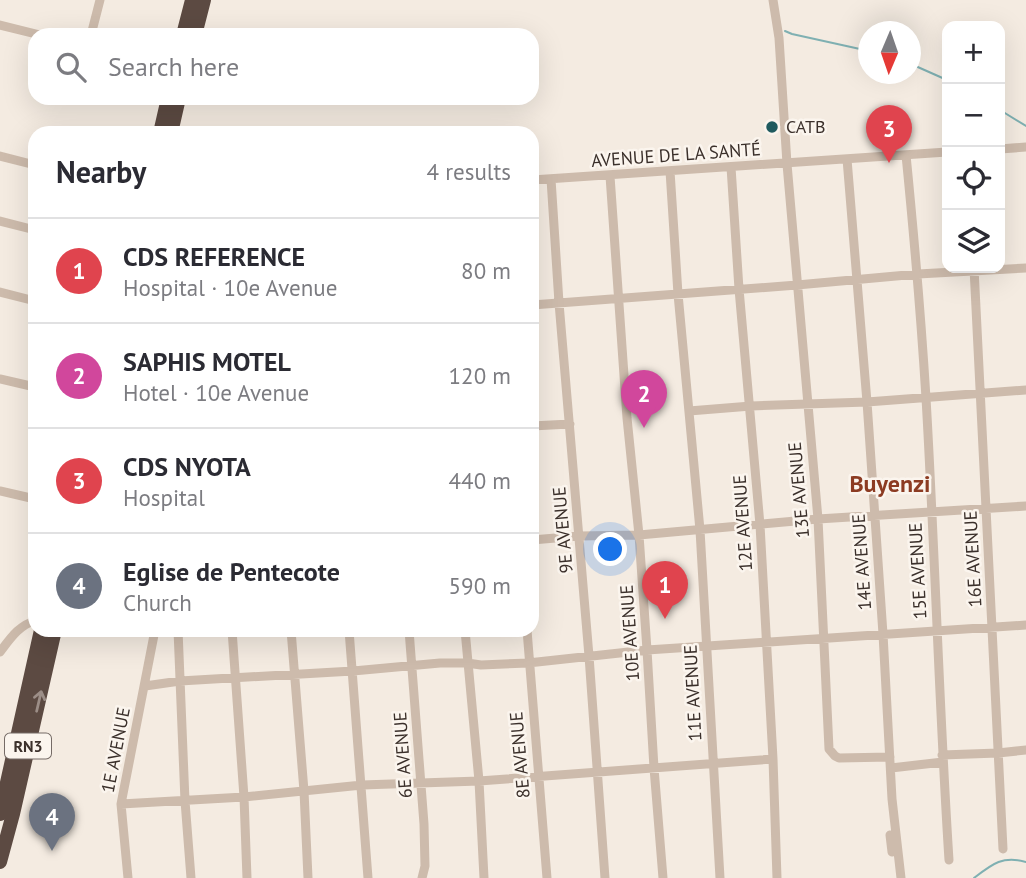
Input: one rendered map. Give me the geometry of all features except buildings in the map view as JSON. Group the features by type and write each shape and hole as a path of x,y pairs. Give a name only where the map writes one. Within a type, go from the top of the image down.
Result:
{"highway":[{"path":"185,28 192,0"},
{"path":"197,28 204,0"},
{"path":"161,126 166,105"},
{"path":"173,126 177,105"},
{"name":"RN3","path":"0,862 6,814 40,637"},
{"name":"RN3","path":"6,814 53,637"}],"street":[{"path":"93,28 100,0"},
{"name":"13E AVENUE","path":"774,0 818,519 830,749 839,758 887,757"},
{"path":"0,25 28,32"},
{"path":"1005,149 1026,147"},
{"name":"AVENUE DE LA SANTÉ","path":"539,180 942,152"},
{"name":"15E AVENUE","path":"906,155 918,274 926,398 949,860"},
{"path":"0,156 28,162"},
{"name":"14E AVENUE","path":"847,159 883,634 887,757 891,768 901,878"},
{"name":"12E AVENUE","path":"731,167 760,525 777,878"},
{"name":"11E AVENUE","path":"670,171 678,294 700,530 720,878"},
{"name":"10E AVENUE","path":"610,176 663,878"},
{"name":"9E AVENUE","path":"551,179 605,878"},
{"path":"0,221 28,228"},
{"path":"1005,268 1026,268"},
{"path":"539,304 942,272"},
{"name":"16E AVENUE","path":"974,273 1003,849"},
{"path":"0,292 28,299"},
{"path":"0,379 28,385"},
{"path":"689,411 980,395 1026,390"},
{"path":"539,426 570,424"},
{"path":"0,491 28,497"},
{"path":"539,539 639,535 818,519 1026,506"},
{"path":"0,652 19,629 28,623"},
{"path":"145,685 412,665 528,663 647,650 1026,625"},
{"name":"1E AVENUE","path":"128,878 121,804 154,637"},
{"path":"178,637 191,878"},
{"path":"232,637 247,878"},
{"path":"291,637 308,878"},
{"path":"350,637 368,878"},
{"name":"6E AVENUE","path":"410,637 421,783 425,866 422,878"},
{"path":"465,637 479,780 484,878"},
{"name":"8E AVENUE","path":"527,637 547,878"},
{"path":"891,768 943,758 1026,750"},
{"path":"887,757 892,852"},
{"path":"121,804 773,759"},
{"path":"0,824 6,814"}],"waterway":[{"path":"785,31 858,49"},
{"path":"921,68 942,78"},
{"path":"1005,113 1026,126"},
{"path":"974,878 1004,860 1026,862"}],"place":[{"name":"CATB","path":"772,127"},
{"name":"CDS NYOTA","path":"889,163"},
{"name":"SAPHIS MOTEL","path":"644,428"},
{"name":"CDS REFERENCE","path":"665,619"},
{"name":"Eglise de Pentecote","path":"52,851"}],"district":[{"name":"Buyenzi","path":"890,484"}]}
